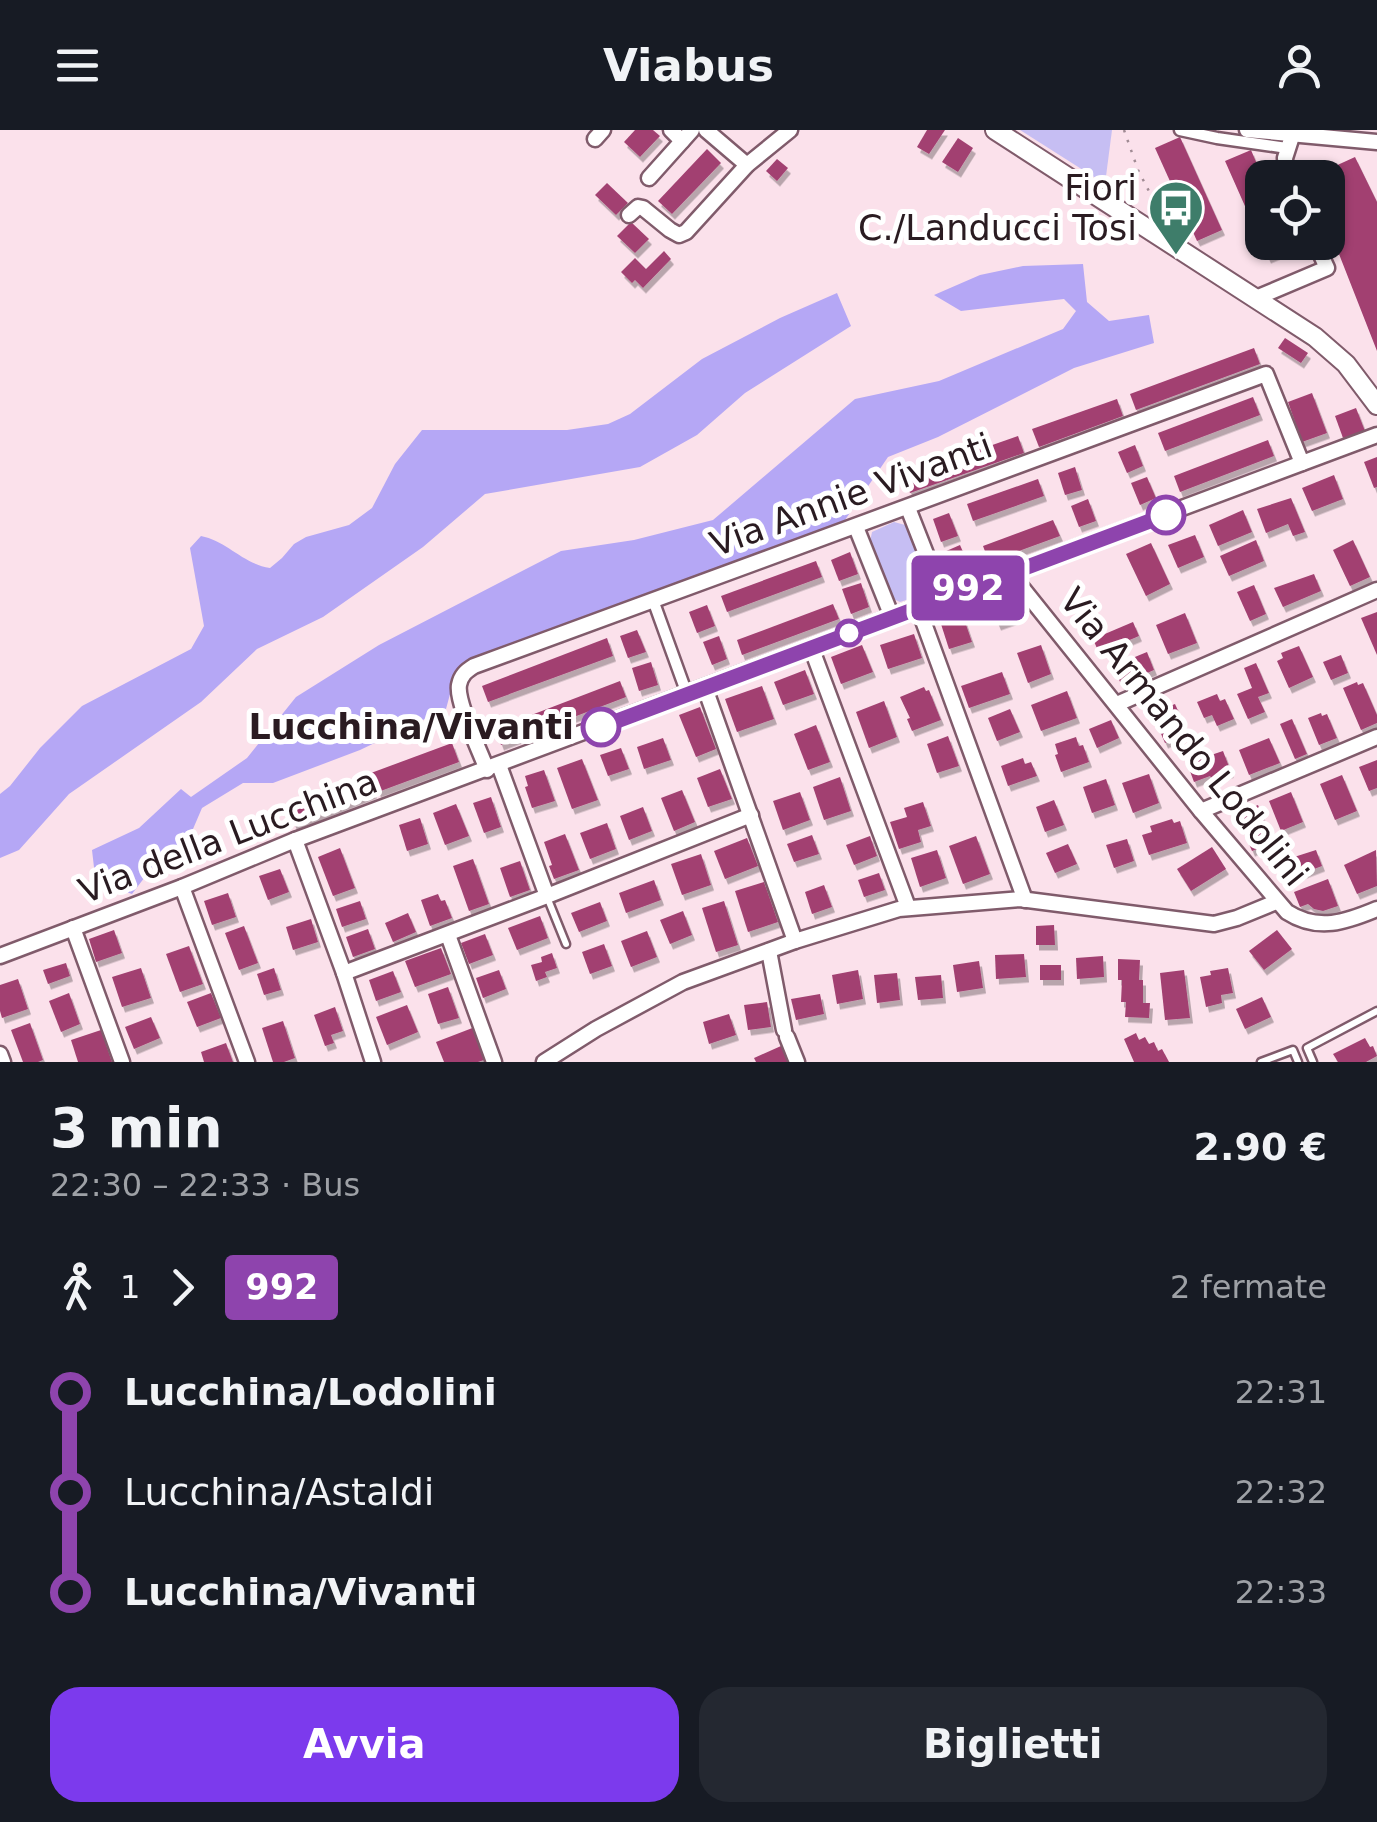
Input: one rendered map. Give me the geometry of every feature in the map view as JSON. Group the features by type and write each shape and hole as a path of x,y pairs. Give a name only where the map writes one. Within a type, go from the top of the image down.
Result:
{"street":[{"path":"706,130 747,165"},
{"path":"629,215 643,208 670,230 686,232 747,165 790,130"},
{"path":"995,130 1315,337 1361,381 1377,405"},
{"path":"1180,130 1377,142"},
{"path":"1247,130 1291,138"},
{"path":"649,178 682,134"},
{"path":"1256,298 1326,268 1323,260"},
{"name":"Via Annie Vivanti","path":"493,768 459,698 459,683 466,671 653,600 1266,374 1302,463"},
{"name":"Via della Lucchina","path":"0,956 295,840 1377,436"},
{"path":"908,508 943,597"},
{"path":"856,528 892,617"},
{"name":"Via Armando Lodolini","path":"1011,574 1276,902 1294,917 1324,925 1339,924 1377,909"},
{"path":"1118,704 1377,590"},
{"path":"653,600 687,694"},
{"path":"918,606 1025,900"},
{"path":"812,647 908,908"},
{"path":"705,688 795,942"},
{"path":"1202,810 1377,737"},
{"path":"493,768 547,896"},
{"path":"344,973 751,814"},
{"path":"295,840 373,1062"},
{"path":"182,887 247,1062"},
{"path":"544,1062 683,982 795,942 908,908 1025,900 1214,924 1276,902"},
{"path":"74,928 122,1062"},
{"path":"448,934 494,1062"},
{"path":"769,951 785,1034 797,1062"},
{"path":"0,1054 3,1062"}],"lane":[{"path":"547,896 566,944"},
{"path":"1313,1062 1307,1048 1377,1011"},
{"path":"1261,1062 1293,1050 1298,1062"}],"path":[{"path":"1124,130 1138,170 1170,230"}],"shaded area":[{"path":"1020,130 1112,130 1105,184"},
{"path":"1083,264 1087,302 1109,321 1149,315 1154,343 1074,368 938,437 888,457 845,520 469,663 456,672 446,709 360,750 273,783 243,783 202,808 184,850 160,857 132,894 95,876 92,850 139,828 181,789 191,797 247,758 296,697 379,645 561,551 634,540 713,520 855,399 939,381 1063,329 1076,311 1064,299 961,311 934,295 980,275 1023,266"},
{"path":"837,293 851,326 745,393 697,435 640,467 485,494 423,547 323,617 257,649 201,702 69,794 19,850 0,858 0,794 40,748 82,706 191,649 204,626 190,548 201,536 270,568 294,544 349,525 372,508 395,464 422,430 567,430 608,424 630,414 702,359"},
{"path":"894,522 909,526 931,583 925,594 900,602 889,597 869,547 872,532"}],"building":[{"path":"635,130 653,130 660,136 640,157 624,142"},
{"path":"927,130 945,130 929,154 917,147"},
{"path":"1180,137 1222,230 1197,241 1155,148"},
{"path":"958,138 973,148 958,172 942,162"},
{"path":"707,149 721,163 672,214 658,201"},
{"path":"1251,150 1255,160 1245,160 1245,206 1225,161"},
{"path":"1355,157 1377,202 1377,351 1341,260 1345,260 1345,162"},
{"path":"777,159 788,168 777,181 766,171"},
{"path":"607,183 628,203 616,215 595,195"},
{"path":"631,222 649,239 635,253 617,236"},
{"path":"664,251 671,259 643,288 621,272 635,258 646,269"},
{"path":"1285,338 1308,353 1301,363 1278,348"},
{"path":"1254,348 1260,364 1136,410 1130,394"},
{"path":"1312,393 1327,433 1302,442 1288,402"},
{"path":"1253,397 1260,415 1165,451 1158,433"},
{"path":"1117,399 1123,416 1039,447 1032,429"},
{"path":"1356,408 1365,431 1343,438 1335,416"},
{"path":"1018,436 1024,453 910,493 904,476"},
{"path":"1268,440 1274,456 1180,492 1174,476"},
{"path":"1135,445 1143,466 1127,473 1118,452"},
{"path":"1377,457 1377,487 1374,488 1364,462"},
{"path":"1075,467 1082,490 1065,495 1058,473"},
{"path":"1334,475 1343,499 1312,511 1302,488"},
{"path":"1147,477 1156,498 1140,505 1131,483"},
{"path":"1038,479 1044,496 973,521 967,504"},
{"path":"1291,498 1305,532 1293,536 1288,524 1266,533 1257,509"},
{"path":"1088,499 1096,521 1079,527 1071,506"},
{"path":"1243,510 1252,532 1218,546 1209,525"},
{"path":"949,513 958,536 941,542 933,519"},
{"path":"1053,520 1060,536 989,562 983,546"},
{"path":"1195,535 1204,557 1178,568 1168,545"},
{"path":"1256,540 1264,561 1229,576 1220,556"},
{"path":"1353,540 1370,577 1350,586 1333,550"},
{"path":"1151,543 1170,584 1146,596 1126,554"},
{"path":"960,545 970,568 954,575 944,552"},
{"path":"850,552 858,574 839,581 831,560"},
{"path":"816,561 822,577 727,612 721,596"},
{"path":"1314,574 1321,591 1283,607 1274,588"},
{"path":"861,583 869,607 851,614 842,589"},
{"path":"1254,585 1266,614 1250,621 1237,592"},
{"path":"1012,596 1020,617 998,625 990,605"},
{"path":"833,604 839,619 742,655 737,640"},
{"path":"707,605 715,626 697,633 689,612"},
{"path":"1377,612 1377,655 1361,618"},
{"path":"962,613 972,642 949,649 940,621"},
{"path":"1185,613 1197,643 1168,654 1156,625"},
{"path":"1133,622 1139,636 1099,653 1093,639"},
{"path":"637,630 646,652 628,658 620,636"},
{"path":"914,634 922,658 888,669 880,645"},
{"path":"719,636 727,659 712,665 703,642"},
{"path":"607,638 613,656 488,702 482,686"},
{"path":"862,645 873,672 841,684 831,657"},
{"path":"1041,645 1051,674 1028,683 1017,653"},
{"path":"1299,646 1313,677 1289,688 1277,661 1283,658 1281,653"},
{"path":"1147,652 1154,670 1121,684 1113,666"},
{"path":"1341,655 1348,673 1331,680 1323,662"},
{"path":"651,662 658,685 639,691 632,668"},
{"path":"1256,663 1269,693 1258,697 1265,712 1248,719 1237,694 1252,688 1244,668"},
{"path":"805,670 814,694 783,705 774,682"},
{"path":"1002,672 1010,694 969,708 961,686"},
{"path":"620,681 626,697 501,745 495,729"},
{"path":"1363,683 1377,715 1377,723 1361,730 1343,688"},
{"path":"762,686 774,719 737,732 725,699"},
{"path":"924,687 929,690 941,720 912,731 900,697"},
{"path":"1067,691 1077,718 1041,731 1031,705"},
{"path":"1217,694 1220,701 1225,699 1234,719 1217,726 1212,715 1204,718 1197,702"},
{"path":"884,701 897,737 869,748 856,712"},
{"path":"1175,704 1188,733 1165,743 1152,713"},
{"path":"700,707 716,749 696,757 679,715"},
{"path":"1010,709 1020,732 997,741 988,718"},
{"path":"1327,714 1337,738 1319,745 1308,718"},
{"path":"1292,719 1307,754 1295,759 1280,724"},
{"path":"1111,720 1119,738 1097,748 1089,729"},
{"path":"816,725 830,762 808,770 794,734"},
{"path":"948,736 959,766 937,773 927,744"},
{"path":"1076,737 1089,762 1061,772 1055,744"},
{"path":"663,738 671,760 644,769 637,747"},
{"path":"1269,738 1280,763 1249,775 1239,750"},
{"path":"452,743 459,762 378,792 371,773"},
{"path":"621,748 629,769 608,776 600,755"},
{"path":"1223,751 1231,772 1194,782 1187,763"},
{"path":"1023,758 1025,764 1031,762 1037,776 1008,786 1001,766"},
{"path":"582,759 598,800 572,809 557,768"},
{"path":"1377,760 1377,788 1369,791 1359,767"},
{"path":"720,769 732,799 708,807 697,778"},
{"path":"544,770 555,801 532,808 525,776"},
{"path":"367,774 374,793 294,825 287,806"},
{"path":"1149,774 1159,803 1133,813 1122,783"},
{"path":"1342,775 1357,811 1335,820 1320,784"},
{"path":"840,777 851,811 824,820 813,787"},
{"path":"1106,779 1115,805 1092,813 1083,787"},
{"path":"682,790 695,822 674,831 661,798"},
{"path":"800,792 810,820 783,830 773,801"},
{"path":"1291,792 1303,822 1281,831 1269,801"},
{"path":"491,797 501,827 484,833 473,803"},
{"path":"1054,800 1064,825 1045,832 1036,807"},
{"path":"923,802 931,826 918,830 921,842 899,849 890,822 907,817 904,808"},
{"path":"456,804 469,836 445,845 433,813"},
{"path":"1258,805 1273,842 1252,851 1236,814"},
{"path":"643,807 652,831 629,840 620,816"},
{"path":"420,818 428,844 407,851 399,825"},
{"path":"1172,819 1174,823 1180,821 1187,843 1149,855 1142,835 1152,832 1150,826"},
{"path":"607,823 616,849 590,859 580,833"},
{"path":"565,834 579,870 554,879 544,842"},
{"path":"812,835 819,854 794,862 787,844"},
{"path":"870,836 877,856 854,865 846,845"},
{"path":"976,836 990,874 963,884 949,846"},
{"path":"747,838 758,866 725,879 714,851"},
{"path":"1127,839 1134,861 1114,868 1106,845"},
{"path":"1068,844 1077,864 1055,873 1046,853"},
{"path":"1212,847 1226,869 1191,891 1177,869"},
{"path":"340,848 355,888 333,896 318,857"},
{"path":"937,850 946,878 920,887 911,858"},
{"path":"1316,850 1322,866 1301,874 1291,858"},
{"path":"1376,850 1377,886 1357,894 1344,865"},
{"path":"701,854 711,885 682,895 671,864"},
{"path":"473,859 489,904 469,911 453,866"},
{"path":"520,861 530,890 510,897 500,868"},
{"path":"280,869 289,892 268,900 259,876"},
{"path":"879,873 885,890 864,897 858,880"},
{"path":"1328,879 1338,906 1323,911 1308,904 1300,907 1294,892"},
{"path":"654,880 661,900 626,913 619,893"},
{"path":"764,882 778,922 748,932 735,891"},
{"path":"824,885 832,907 812,914 805,892"},
{"path":"228,893 236,917 212,925 204,901"},
{"path":"438,894 441,901 445,900 452,918 430,926 421,900"},
{"path":"360,901 366,919 342,927 336,909"},
{"path":"724,901 738,945 716,952 702,908"},
{"path":"600,902 607,921 579,932 571,913"},
{"path":"683,911 692,935 670,944 660,920"},
{"path":"408,913 416,932 393,942 385,923"},
{"path":"540,916 548,938 517,950 508,928"},
{"path":"311,919 318,942 293,950 286,927"},
{"path":"1054,925 1055,945 1036,945 1036,926"},
{"path":"244,926 258,963 239,970 225,933"},
{"path":"368,929 375,949 353,957 346,937"},
{"path":"114,930 122,953 96,962 89,939"},
{"path":"1277,930 1292,949 1264,970 1249,951"},
{"path":"647,931 657,957 631,967 621,941"},
{"path":"485,934 493,955 469,964 461,943"},
{"path":"604,944 612,966 590,974 582,952"},
{"path":"189,946 203,984 180,992 166,954"},
{"path":"441,948 451,974 415,987 405,961"},
{"path":"552,953 557,968 536,981 531,965"},
{"path":"1024,954 1026,977 996,979 995,955"},
{"path":"1103,956 1104,977 1077,979 1076,958"},
{"path":"1118,959 1140,960 1139,980 1143,980 1143,1003 1150,1003 1149,1018 1125,1017"},
{"path":"979,961 983,988 957,992 953,965"},
{"path":"66,963 70,976 48,984 43,970"},
{"path":"1040,965 1061,965 1061,980 1040,980"},
{"path":"141,968 151,998 122,1007 112,977"},
{"path":"274,968 281,990 264,995 257,974"},
{"path":"1228,968 1233,993 1221,995 1222,1003 1206,1007 1200,977"},
{"path":"499,970 506,989 483,998 476,978"},
{"path":"858,970 863,999 837,1004 832,975"},
{"path":"1184,970 1190,1018 1165,1020 1160,973"},
{"path":"393,971 401,992 376,1001 369,980"},
{"path":"897,973 900,1000 877,1003 874,975"},
{"path":"941,975 943,998 918,1000 915,977"},
{"path":"18,979 28,1009 2,1018 0,985"},
{"path":"448,987 459,1018 438,1024 428,994"},
{"path":"69,993 80,1024 61,1032 49,1001"},
{"path":"211,993 221,1018 197,1027 187,1002"},
{"path":"820,994 824,1014 796,1020 791,999"},
{"path":"1262,997 1271,1017 1245,1029 1236,1009"},
{"path":"767,1002 771,1027 748,1030 744,1005"},
{"path":"407,1005 418,1032 387,1045 376,1017"},
{"path":"335,1007 343,1031 331,1035 334,1043 325,1046 314,1015"},
{"path":"729,1014 736,1035 709,1044 703,1022"},
{"path":"151,1017 160,1038 134,1049 125,1027"},
{"path":"283,1021 295,1058 273,1062 262,1028"},
{"path":"30,1023 43,1060 38,1062 23,1062 11,1030"},
{"path":"475,1027 487,1059 444,1062 436,1042"},
{"path":"101,1030 112,1062 78,1062 71,1040"},
{"path":"1136,1033 1139,1040 1145,1037 1149,1044 1154,1042 1158,1051 1162,1049 1169,1062 1134,1062 1124,1039"},
{"path":"1365,1038 1377,1056 1366,1062 1338,1062 1333,1054"},
{"path":"226,1043 233,1062 204,1062 201,1052"},
{"path":"781,1046 788,1062 756,1062 754,1058"}],"bus line":[{"name":"992","path":"601,727 1166,515"}],"place":[{"name":"Fiori C./Landucci Tosi","path":"1176,257"},
{"name":"Lucchina/Vivanti","path":"601,727"}]}
